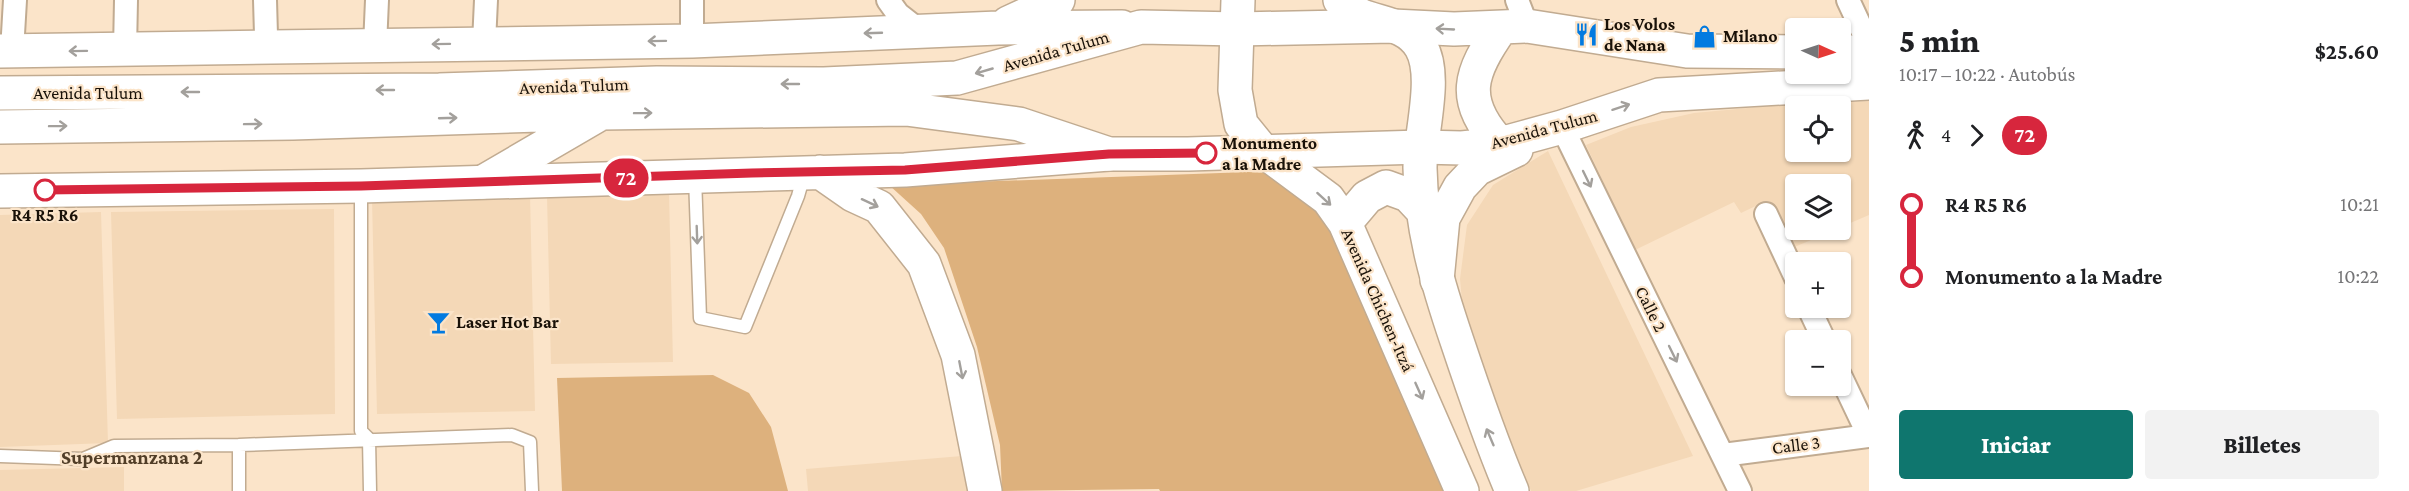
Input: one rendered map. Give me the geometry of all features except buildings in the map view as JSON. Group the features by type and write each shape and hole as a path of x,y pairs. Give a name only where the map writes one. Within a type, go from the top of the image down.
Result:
{"main road":[{"path":"998,28 1058,0"},
{"path":"1340,0 1359,15 1409,32 1421,47 1426,60 1426,105 1421,147 1423,211 1437,280 1485,427 1512,491"},
{"name":"Avenida Tulum","path":"6,51 692,40 998,28 1142,27 1238,15 1454,29 1515,18 1687,51 1785,52"},
{"name":"Avenida Chichen-Itzá","path":"1238,15 1235,90 1241,124 1262,150 1328,199 1345,223 1462,491"},
{"path":"1500,144 1488,131 1479,114 1474,99 1473,84 1484,53 1515,18"},
{"name":"Avenida Tulum","path":"0,93 439,90 657,83 824,84 957,78 1142,27"},
{"path":"1851,52 1869,52"},
{"name":"Avenida Tulum","path":"0,191 361,186 905,170 1109,154 1462,148 1500,144 1562,127 1659,95 1869,83"},
{"name":"Avenida Tulum","path":"0,127 293,123 601,113 906,109 1018,124 1109,154"},
{"path":"483,182 601,113"},
{"path":"1437,280 1443,218 1460,188 1477,169 1562,127"},
{"path":"812,172 879,207 924,264 958,356 985,491"},
{"path":"1345,223 1367,197 1386,188 1407,195 1423,211"}],"street":[{"path":"6,51 15,0"},
{"path":"124,50 126,0"},
{"path":"265,0 266,35"},
{"path":"375,45 377,0"},
{"path":"484,43 486,0"},
{"path":"692,0 692,40"},
{"path":"888,0 898,14 921,32"},
{"path":"1848,0 1869,45"},
{"name":"Calle 2","path":"1562,127 1740,491"},
{"path":"1766,214 1785,255"},
{"path":"1850,396 1869,436"},
{"name":"Calle 3","path":"1722,455 1869,436"}],"lane":[{"path":"695,176 700,318 745,327 798,196 812,172"},
{"path":"361,186 361,431 369,439 370,491"},
{"path":"0,456 83,459 114,446 239,445 512,435 530,442 532,491"},
{"path":"239,445 239,491"}],"shaded area":[{"path":"1869,101 1869,215 1851,223 1851,174 1785,174 1785,239 1771,221 1764,202 1741,213 1734,202 1635,250 1586,145 1631,127 1694,113 1785,105 1785,162 1851,162 1851,102"},
{"path":"1548,151 1693,456 1576,491 1531,491 1465,334 1460,279 1467,225 1493,185"},
{"path":"1266,173 1319,212 1338,239 1447,491 1160,491 1159,489 1002,491 1000,445 977,347 944,248 921,214 889,185"},
{"path":"669,193 673,362 551,364 547,196"},
{"path":"530,195 535,411 377,414 372,199"},
{"path":"334,209 335,414 117,419 111,212"},
{"path":"101,212 108,443 0,447 0,215"},
{"path":"1786,240 1811,240 1792,248"},
{"path":"713,375 749,393 771,427 788,491 562,491 557,378"},
{"path":"962,456 967,491 808,491 806,469"},
{"path":"124,467 124,491 0,491 0,470"}],"bus line":[{"name":"72","path":"45,190 361,186 905,170 1109,154 1206,153"}],"place":[{"name":"Los Volos de Nana","path":"1586,34"},
{"name":"Milano","path":"1705,36"},
{"name":"Monumento a la Madre","path":"1206,153"},
{"name":"R4 R5 R6","path":"45,190"},
{"name":"Laser Hot Bar","path":"438,322"}],"district":[{"name":"Supermanzana 2","path":"132,457"}]}
